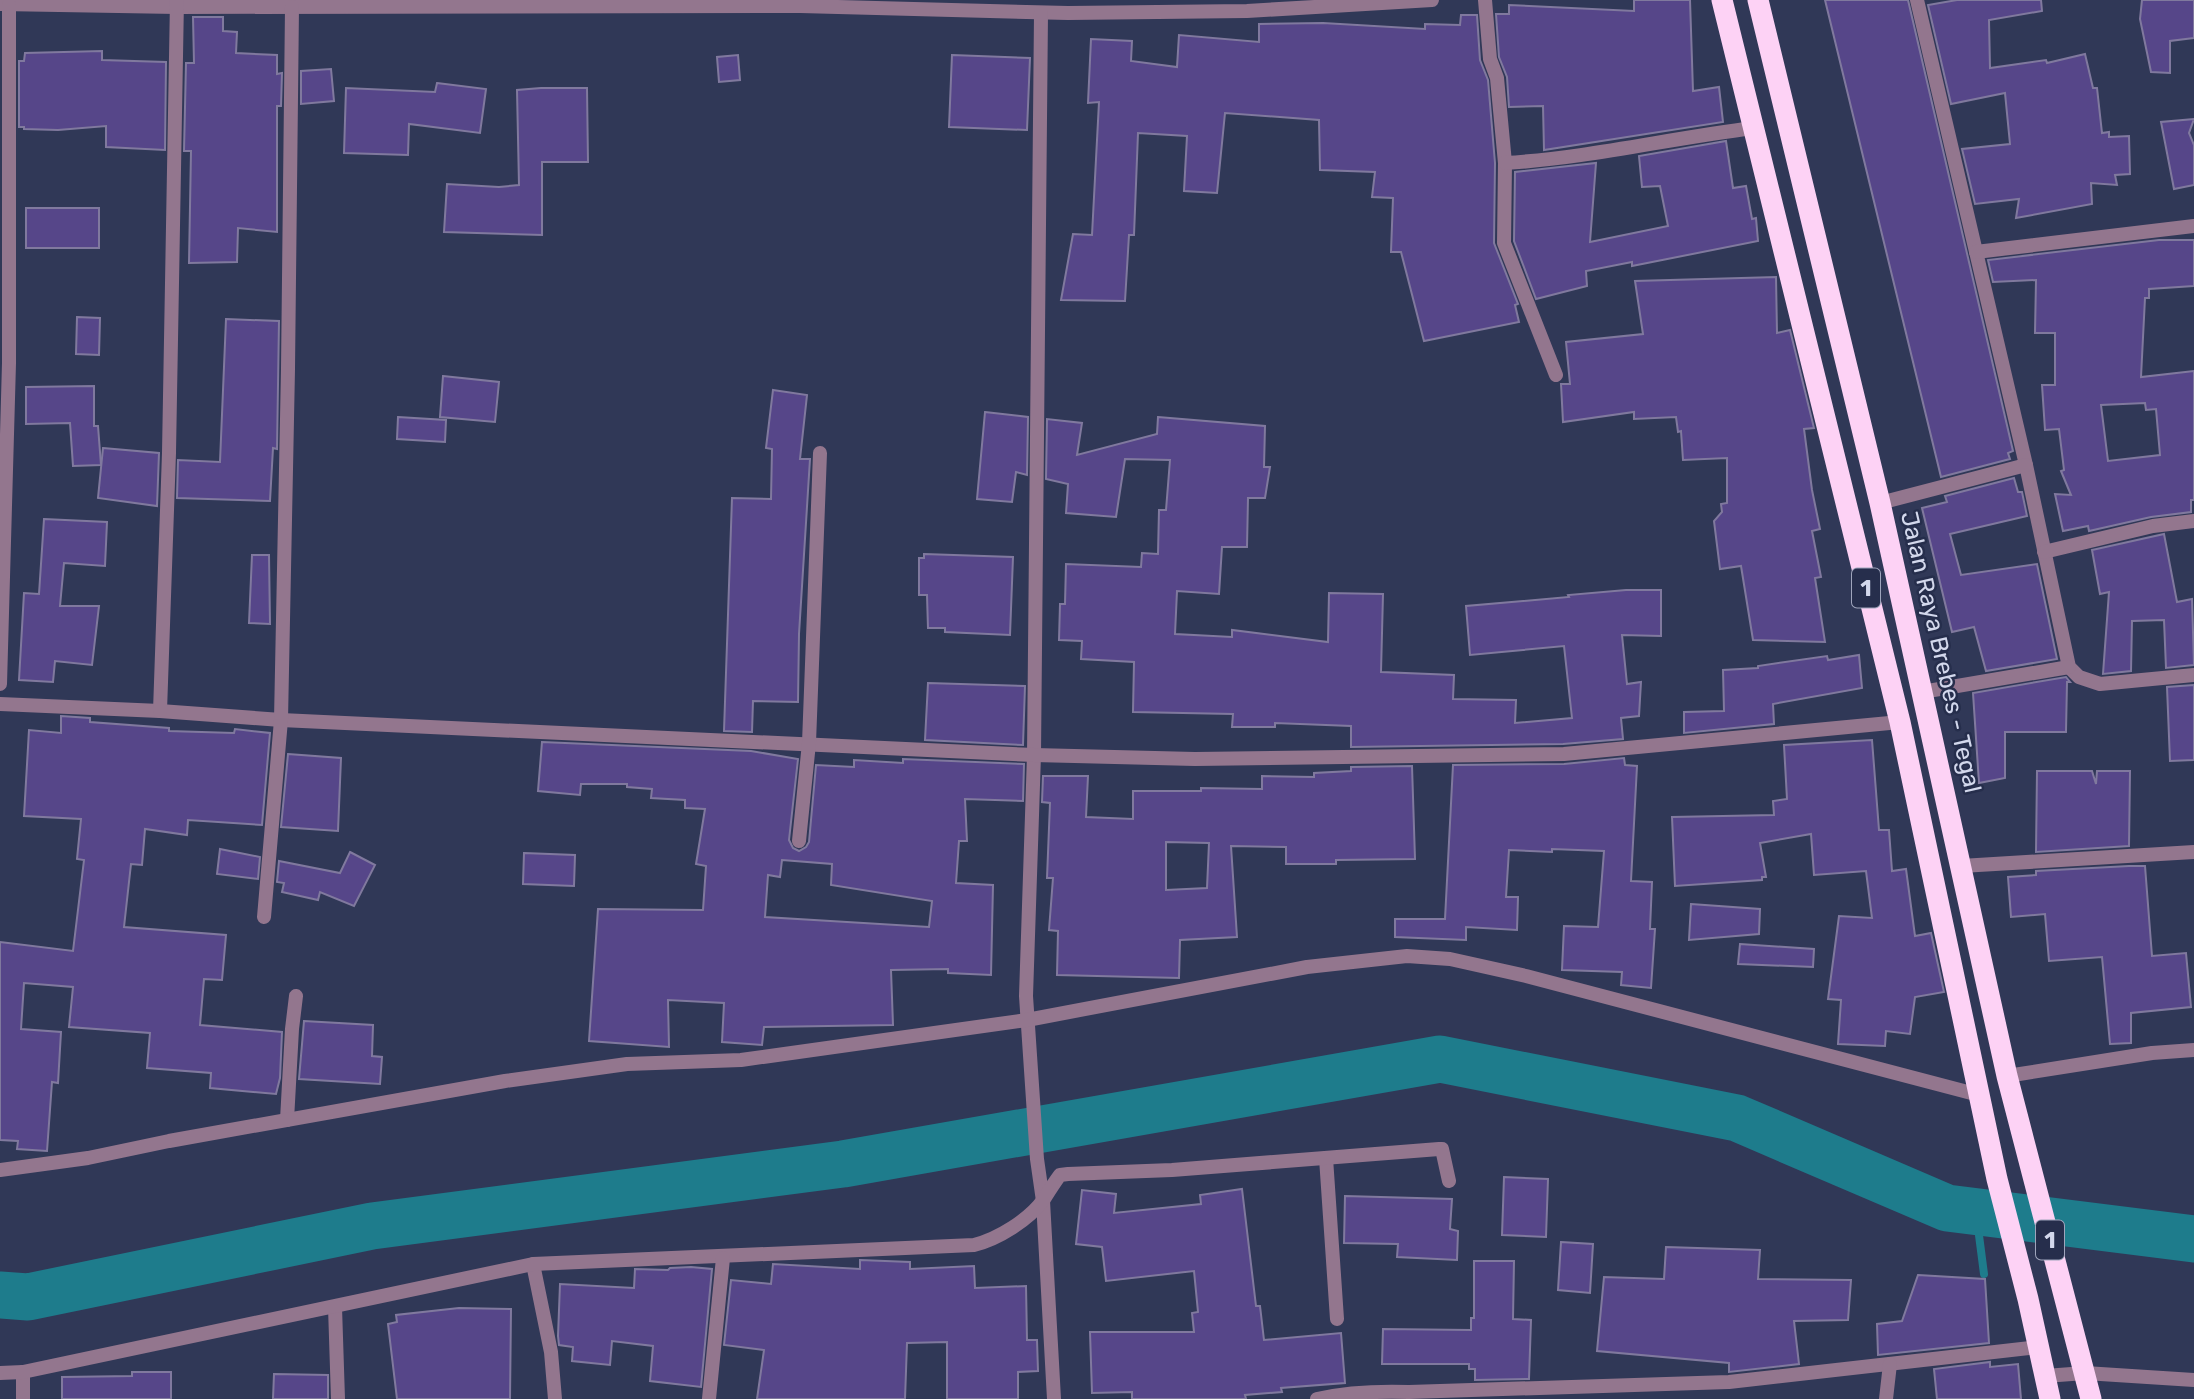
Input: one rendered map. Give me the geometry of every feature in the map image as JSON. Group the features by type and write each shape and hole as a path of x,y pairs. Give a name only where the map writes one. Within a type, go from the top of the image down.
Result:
{"highway":[{"name":"1","path":"1722,0 1900,722 1997,1179 2050,1399"},
{"name":"Jalan Raya Brebes - Tegal","path":"1758,0 1881,503 2007,1076 2085,1373"},
{"name":"1","path":"2085,1373 2091,1399"}],"street":[{"path":"0,684 5,363 4,4 292,7 800,3 1041,13 1247,11 1432,0"},
{"path":"1485,0 1490,59 1497,78 1505,163 1504,243 1556,375"},
{"path":"1917,0 2026,465 2068,667 2079,677 2101,684 2194,675"},
{"path":"160,711 169,439 177,4"},
{"path":"264,917 281,720 292,7"},
{"path":"1041,13 1034,755 1027,1020 1037,1158 1043,1201 1054,1399"},
{"path":"1505,163 1554,160 1682,137 1754,128"},
{"path":"1976,252 2194,226"},
{"path":"799,841 809,743 820,453"},
{"path":"1881,503 2026,465"},
{"path":"2044,552 2153,526 2194,521"},
{"path":"1922,692 2068,667"},
{"path":"0,704 160,711 281,720 1034,755 1195,758 1563,754 1900,722"},
{"path":"1961,866 2194,852"},
{"path":"0,1170 88,1158 505,1081 627,1064 741,1060 1027,1020 1307,967 1376,958 1426,956 1526,976 1979,1095"},
{"path":"287,1120 296,996"},
{"path":"2007,1076 2152,1053 2194,1050"},
{"path":"0,1373 23,1372 533,1264 723,1258 974,1245 988,1242 1018,1223 1043,1201 1060,1175 1172,1170 1442,1149 1449,1181"},
{"path":"1326,1158 1337,1319"},
{"path":"709,1399 723,1258"},
{"path":"533,1264 551,1352 555,1399"},
{"path":"335,1307 338,1399"},
{"path":"1317,1399 1375,1391 1460,1394 1729,1382 2038,1347"},
{"path":"1886,1399 1890,1364"},
{"path":"23,1372 23,1399"},
{"path":"2045,1376 2085,1373 2194,1380"}],"building":[{"path":"1634,0 1690,0 1693,91 1719,87 1723,122 1544,150 1543,106 1509,107 1507,77 1499,57 1496,14 1509,14 1509,5 1634,11"},
{"path":"1825,0 1908,0 2013,451 2008,453 2010,459 1941,477"},
{"path":"1957,0 2041,0 2042,11 1989,20 1990,68 2046,60 2047,63 2085,54 2093,88 2097,88 2102,133 2109,132 2109,137 2129,136 2130,174 2115,175 2117,185 2091,183 2092,204 2016,218 2019,199 1975,204 1962,149 2010,144 2005,93 1951,104 1928,5"},
{"path":"2142,0 2194,0 2194,38 2170,41 2170,73 2151,72 2140,19"},
{"path":"1461,15 1477,15 1480,60 1488,80 1495,163 1494,243 1518,304 1515,305 1519,322 1424,341 1401,252 1391,252 1393,198 1372,197 1375,172 1320,170 1319,120 1225,113 1217,193 1184,191 1187,136 1138,133 1134,235 1129,235 1125,301 1061,300 1073,234 1092,235 1099,102 1088,103 1091,39 1132,41 1131,61 1177,67 1179,35 1259,42 1259,24 1323,23 1425,29 1425,24 1460,25"},
{"path":"193,17 223,17 223,31 237,32 236,53 277,55 277,74 282,73 281,106 277,106 277,232 238,228 237,262 189,263 191,151 184,151 186,63 194,63"},
{"path":"102,51 102,60 166,62 165,150 106,147 106,126 58,130 19,127 19,61 24,61 25,53"},
{"path":"738,55 740,80 719,82 717,57"},
{"path":"952,55 1030,58 1027,130 949,127"},
{"path":"331,69 334,101 301,104 301,71"},
{"path":"437,83 486,89 480,133 409,124 408,155 344,153 346,88 435,92"},
{"path":"587,88 588,162 542,162 542,235 444,232 447,184 499,187 519,185 517,90"},
{"path":"2194,119 2189,133 2194,145 2194,185 2174,189 2161,122"},
{"path":"1726,141 1733,188 1746,186 1752,219 1756,218 1758,241 1632,266 1632,262 1586,271 1587,286 1536,299 1514,241 1515,172 1596,163 1590,242 1668,226 1660,186 1642,187 1639,156"},
{"path":"26,208 99,208 99,248 26,248"},
{"path":"2159,240 2194,240 2194,286 2149,289 2149,298 2145,298 2141,377 2194,371 2194,500 2191,500 2191,512 2151,517 2089,531 2088,526 2063,531 2055,494 2071,495 2061,471 2064,470 2059,429 2045,430 2042,385 2055,385 2055,333 2035,333 2036,280 1993,282 1988,260","holes":["2145,403 2146,410 2156,409 2160,455 2108,461 2101,405"]},
{"path":"1776,277 1777,333 1790,330 1814,428 1804,429 1820,529 1812,531 1821,577 1815,578 1825,642 1753,640 1741,566 1720,569 1714,521 1722,512 1721,504 1727,503 1727,458 1683,460 1681,431 1678,432 1676,417 1634,419 1634,412 1563,422 1561,384 1570,384 1566,342 1643,334 1635,281"},
{"path":"77,317 100,318 99,355 76,354"},
{"path":"226,319 279,321 277,449 273,448 270,501 177,498 178,460 220,462"},
{"path":"443,376 499,382 495,422 440,417"},
{"path":"94,386 94,426 98,426 101,465 73,466 70,423 26,424 26,387"},
{"path":"773,390 807,395 800,459 810,459 799,634 798,702 753,701 752,732 724,731 732,498 771,499 772,449 766,448"},
{"path":"985,412 1028,417 1027,475 1016,472 1012,502 977,499"},
{"path":"398,417 446,420 445,442 397,439"},
{"path":"1158,417 1265,426 1264,467 1270,467 1265,498 1248,498 1247,547 1222,547 1219,594 1177,591 1175,634 1232,637 1232,630 1328,642 1329,593 1383,594 1381,672 1454,675 1453,699 1516,700 1515,723 1572,718 1564,646 1470,655 1466,606 1626,590 1661,590 1661,636 1622,635 1627,684 1641,682 1639,716 1621,718 1623,739 1563,744 1351,747 1351,726 1275,723 1275,727 1232,727 1233,714 1133,712 1134,662 1081,659 1082,641 1059,640 1060,604 1065,604 1066,564 1141,567 1142,553 1158,554 1159,510 1166,510 1170,460 1125,459 1116,517 1066,513 1068,484 1046,479 1047,419 1082,423 1077,455 1157,434"},
{"path":"103,448 159,453 157,506 98,498"},
{"path":"2014,478 2018,492 2022,492 2027,516 1950,534 1961,575 2037,564 2057,659 1986,671 1974,627 1952,632 1922,508 1947,502 1945,496"},
{"path":"44,519 107,522 105,566 64,563 60,606 99,606 92,665 55,661 53,682 19,680 24,593 39,594"},
{"path":"2164,534 2177,602 2192,599 2194,665 2166,668 2164,620 2132,621 2131,671 2103,674 2109,592 2100,594 2092,550"},
{"path":"924,554 1013,557 1010,635 945,632 945,628 928,628 927,595 919,595 919,558 924,558"},
{"path":"252,555 269,555 270,624 249,623"},
{"path":"1859,655 1862,688 1773,704 1774,724 1684,733 1684,712 1724,711 1723,670 1758,668 1827,656 1828,660"},
{"path":"2066,677 2070,682 2067,682 2066,732 2005,732 2005,778 1979,783 1973,693"},
{"path":"928,683 1025,686 1023,745 925,740"},
{"path":"2194,685 2194,760 2170,761 2167,687"},
{"path":"61,716 90,718 90,722 169,728 169,731 234,733 235,729 270,733 262,825 188,820 187,835 145,829 142,865 131,864 124,927 226,935 222,980 204,979 200,1025 282,1032 280,1078 276,1094 210,1088 211,1073 147,1068 150,1033 69,1027 73,987 24,983 21,1029 61,1032 58,1083 52,1082 47,1151 17,1149 18,1141 0,1140 0,942 73,951 84,860 77,859 81,819 24,816 29,730 61,733"},
{"path":"1872,740 1879,830 1889,830 1892,871 1906,869 1915,936 1931,933 1944,992 1915,997 1910,1034 1886,1031 1885,1046 1838,1044 1841,1000 1828,999 1839,916 1872,918 1866,871 1814,875 1811,834 1760,843 1766,877 1762,877 1762,880 1675,886 1672,817 1774,815 1773,801 1787,799 1784,745"},
{"path":"542,742 751,751 798,759 789,840 793,848 799,851 809,842 816,765 854,767 854,760 903,763 903,759 1024,764 1023,801 965,799 967,841 959,841 956,883 993,885 991,975 948,973 948,969 891,970 893,1025 764,1027 762,1045 722,1042 724,1003 668,1000 669,1047 589,1041 598,909 703,910 706,866 696,864 705,809 685,808 685,800 651,798 652,789 627,787 627,784 581,784 580,795 538,791","holes":["782,860 832,864 831,885 932,901 929,927 765,917 768,875 780,877"]},
{"path":"288,754 341,758 338,831 281,827"},
{"path":"1624,758 1625,765 1637,766 1631,881 1652,882 1650,929 1655,929 1651,988 1621,985 1622,972 1562,970 1564,926 1598,927 1604,851 1509,850 1506,897 1518,897 1517,930 1466,927 1466,940 1395,937 1395,919 1445,919 1453,765 1564,764"},
{"path":"1412,766 1415,859 1286,864 1286,847 1231,846 1237,937 1180,940 1179,978 1057,975 1058,931 1049,930 1053,878 1047,878 1050,803 1042,802 1043,776 1088,776 1086,817 1133,819 1133,791 1262,789 1262,776 1314,777 1314,773 1351,771 1351,767","holes":["1166,842 1209,843 1207,888 1166,890"]},
{"path":"2037,771 2092,771 2096,784 2097,771 2130,771 2129,846 2036,852"},
{"path":"220,849 260,857 258,879 217,874"},
{"path":"350,852 375,865 354,906 320,892 318,900 282,892 284,883 277,882 279,861 340,873"},
{"path":"524,853 575,855 574,886 523,884"},
{"path":"2145,866 2152,956 2186,953 2191,1007 2131,1013 2131,1043 2110,1044 2102,957 2049,961 2045,914 2011,917 2008,877 2036,875 2036,871"},
{"path":"1691,904 1760,909 1759,934 1689,940"},
{"path":"1740,944 1814,949 1813,967 1738,964"},
{"path":"304,1021 373,1025 372,1056 382,1057 380,1084 299,1079"},
{"path":"1504,1177 1548,1179 1546,1237 1502,1235"},
{"path":"1242,1189 1256,1306 1260,1306 1264,1340 1341,1333 1345,1383 1281,1388 1282,1392 1245,1395 1246,1399 1132,1399 1132,1392 1092,1393 1090,1332 1194,1332 1192,1313 1198,1312 1194,1271 1106,1281 1102,1247 1076,1244 1082,1190 1116,1194 1114,1213 1201,1204 1200,1195"},
{"path":"1345,1196 1452,1199 1450,1229 1458,1231 1457,1260 1397,1257 1398,1244 1344,1243"},
{"path":"1561,1242 1593,1244 1590,1293 1558,1290"},
{"path":"1666,1247 1760,1250 1758,1279 1851,1280 1848,1320 1794,1321 1799,1364 1729,1372 1729,1363 1597,1351 1604,1277 1664,1279"},
{"path":"860,1260 910,1262 910,1269 974,1266 975,1288 1026,1286 1027,1340 1037,1340 1038,1371 1018,1372 1018,1399 947,1399 947,1342 907,1343 905,1399 757,1399 764,1350 724,1345 731,1280 771,1284 773,1264 860,1269"},
{"path":"1474,1261 1514,1261 1513,1319 1531,1320 1529,1379 1475,1380 1475,1369 1469,1369 1469,1364 1382,1364 1383,1329 1471,1330 1471,1318 1474,1318"},
{"path":"691,1267 712,1269 701,1387 650,1381 653,1346 612,1341 610,1365 572,1361 573,1347 559,1345 560,1284 634,1288 635,1269 668,1270"},
{"path":"1918,1275 1985,1279 1989,1343 1878,1355 1877,1324 1902,1321"},
{"path":"459,1308 511,1309 510,1399 397,1399 388,1324 397,1322 396,1315"},
{"path":"1990,1362 1990,1367 2018,1364 2021,1399 1937,1399 1934,1369"},
{"path":"132,1372 171,1372 171,1399 62,1399 62,1377 132,1376"},
{"path":"274,1374 328,1375 328,1399 273,1399"}],"waterway":[{"path":"0,1295 28,1297 372,1226 843,1164 1440,1059 1737,1118 1947,1208 2194,1239"},
{"path":"1976,1212 1984,1274"}]}
